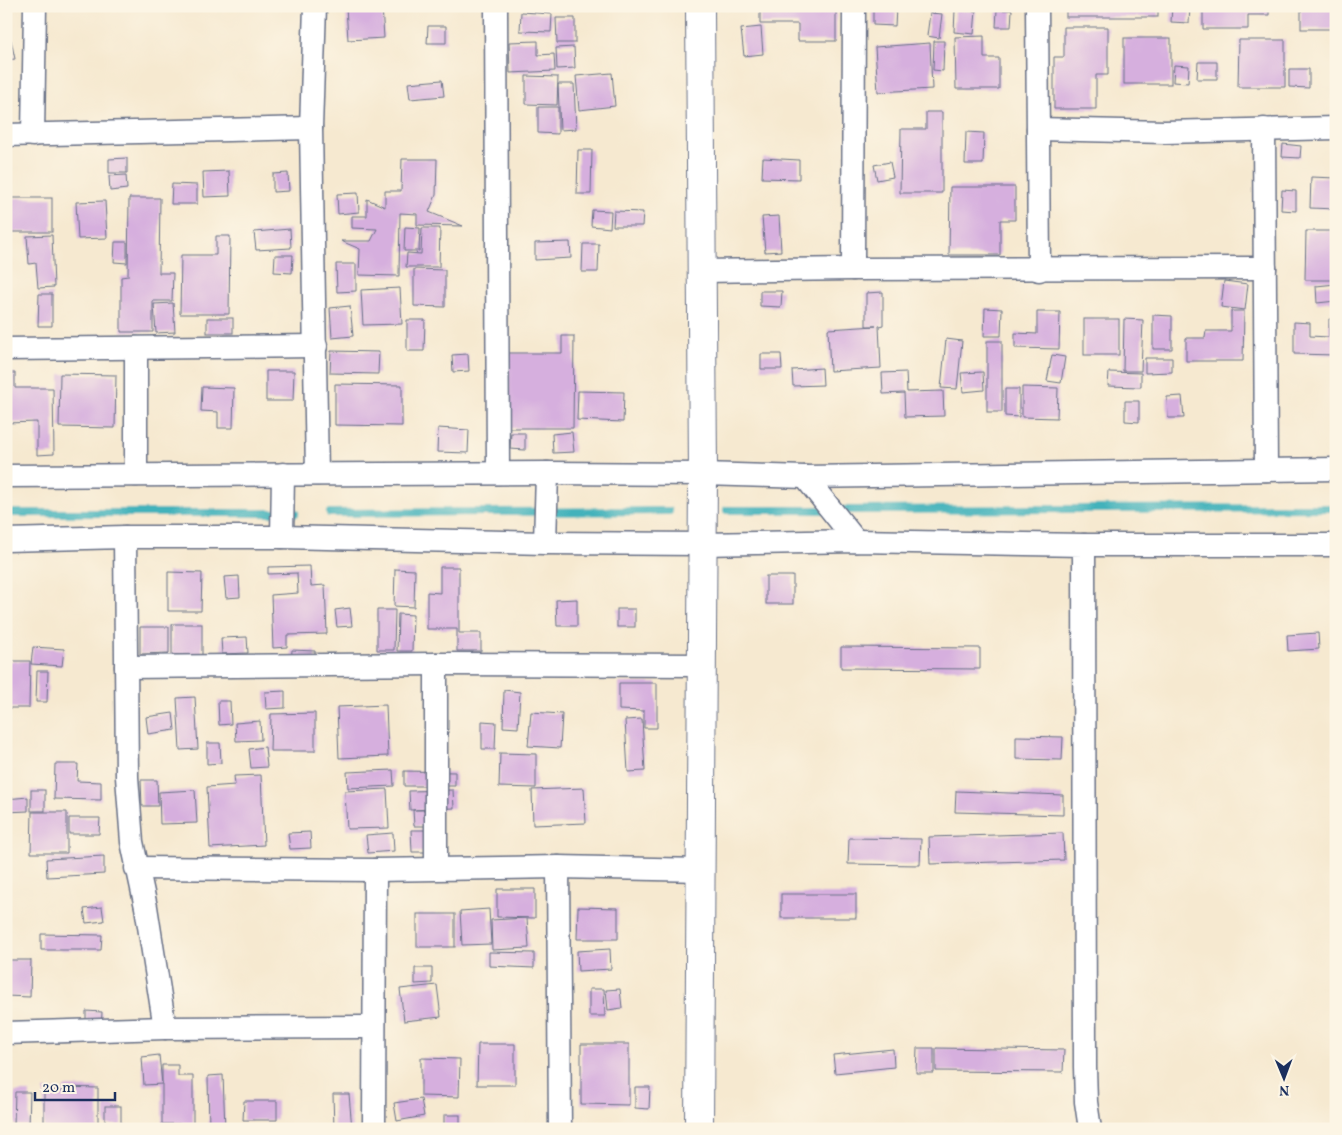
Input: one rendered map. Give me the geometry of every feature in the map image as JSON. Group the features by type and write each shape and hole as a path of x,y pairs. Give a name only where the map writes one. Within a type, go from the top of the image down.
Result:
{"street":[{"path":"33,135 35,6"},
{"path":"314,6 311,128 317,474"},
{"path":"496,6 498,473"},
{"path":"699,1129 704,474 700,6"},
{"path":"853,269 854,6"},
{"path":"1036,6 1039,270"},
{"path":"6,135 311,128"},
{"path":"1038,129 1164,132 1264,128 1336,128"},
{"path":"1264,128 1266,470"},
{"path":"702,271 1265,268"},
{"path":"6,349 316,346"},
{"path":"136,348 136,475"},
{"path":"6,476 547,473 805,477 1336,469"},
{"path":"545,543 547,473"},
{"path":"282,537 284,474"},
{"path":"805,477 856,541"},
{"path":"125,537 127,777 132,842 136,868 146,907 165,1028"},
{"path":"6,540 125,537 282,537 545,543 702,544 856,541 1084,545 1336,545"},
{"path":"1084,545 1085,1066 1086,1102 1090,1129"},
{"path":"126,667 436,664 702,665"},
{"path":"436,664 436,868"},
{"path":"136,868 375,870 558,866 702,870"},
{"path":"558,866 560,1129"},
{"path":"374,1129 375,870"},
{"path":"6,1033 165,1028 373,1027"}],"building":[{"path":"346,6 382,6 384,38 348,40"},
{"path":"760,6 836,6 836,41 798,41 798,24 760,24"},
{"path":"1066,6 1158,6 1158,17 1066,17"},
{"path":"1172,6 1190,7 1189,23 1171,22"},
{"path":"1269,6 1269,15 1248,15 1248,29 1203,29 1203,7"},
{"path":"873,7 896,8 895,26 873,25"},
{"path":"1301,9 1336,9 1336,29 1301,29"},
{"path":"955,10 976,11 974,34 954,32"},
{"path":"997,10 1012,10 1011,27 996,27"},
{"path":"521,12 552,14 551,32 520,31"},
{"path":"930,13 942,14 939,38 927,36"},
{"path":"556,18 575,18 575,43 557,43"},
{"path":"428,26 446,26 446,43 427,43"},
{"path":"761,27 763,54 744,56 741,29"},
{"path":"1064,27 1108,27 1108,75 1096,75 1096,109 1054,109 1054,57 1064,57"},
{"path":"984,36 984,58 999,58 999,89 956,89 955,37"},
{"path":"1124,38 1171,38 1171,84 1124,84"},
{"path":"6,40 11,40 15,59 6,60"},
{"path":"1239,40 1285,40 1285,87 1238,87"},
{"path":"538,41 538,55 554,54 555,71 510,73 509,42"},
{"path":"934,41 944,41 943,71 933,70"},
{"path":"930,43 932,89 878,92 875,47"},
{"path":"574,47 575,68 557,69 556,48"},
{"path":"1198,62 1217,62 1217,79 1197,79"},
{"path":"1174,65 1189,66 1188,83 1173,82"},
{"path":"1289,69 1309,69 1309,88 1289,87"},
{"path":"612,73 615,106 579,110 576,76"},
{"path":"526,76 558,77 557,105 526,104"},
{"path":"442,80 444,96 410,99 408,83"},
{"path":"558,84 574,84 576,129 560,130"},
{"path":"538,107 558,107 558,134 538,133"},
{"path":"926,112 942,112 942,193 900,193 901,129 926,129"},
{"path":"966,132 984,133 983,164 965,164"},
{"path":"1283,144 1301,146 1300,158 1282,157"},
{"path":"578,150 592,150 591,194 577,194"},
{"path":"127,158 127,173 109,173 109,159"},
{"path":"763,158 799,160 799,179 762,178"},
{"path":"402,159 437,159 436,195 429,212 463,226 417,225 417,214 400,213 399,276 359,275 360,249 341,241 371,241 377,229 352,228 352,216 367,216 367,199 385,207 385,191 401,191"},
{"path":"890,162 893,177 877,180 874,165"},
{"path":"229,171 230,196 204,197 203,172"},
{"path":"288,173 289,191 273,192 273,174"},
{"path":"126,175 127,189 110,191 109,176"},
{"path":"1311,177 1336,178 1336,209 1310,208"},
{"path":"172,184 197,185 197,204 171,204"},
{"path":"950,187 1015,187 1015,220 1000,220 1000,255 949,255"},
{"path":"1282,190 1296,191 1296,211 1281,210"},
{"path":"358,193 359,212 338,214 337,194"},
{"path":"6,198 52,198 52,232 6,232"},
{"path":"129,198 160,198 159,273 173,273 172,301 153,301 153,332 121,332 121,277 128,276"},
{"path":"105,201 107,238 78,239 76,202"},
{"path":"592,210 611,211 610,228 591,226"},
{"path":"614,211 643,212 642,226 613,226"},
{"path":"779,216 781,251 765,252 762,217"},
{"path":"405,227 420,228 419,251 404,251"},
{"path":"422,228 440,228 439,267 406,267 407,253 421,254"},
{"path":"290,229 291,248 256,250 254,232"},
{"path":"1306,231 1336,231 1336,280 1305,280"},
{"path":"52,235 54,287 38,288 36,263 29,264 27,236"},
{"path":"216,236 230,236 229,314 180,314 181,255 216,255"},
{"path":"115,242 127,242 127,263 114,262"},
{"path":"570,242 571,258 535,260 535,243"},
{"path":"583,244 599,244 598,272 582,272"},
{"path":"275,255 293,255 292,273 274,272"},
{"path":"336,264 356,264 356,291 337,292"},
{"path":"414,269 445,270 445,307 414,306"},
{"path":"1224,281 1248,284 1245,310 1221,307"},
{"path":"1336,284 1336,301 1317,303 1316,286"},
{"path":"400,288 402,324 363,325 361,290"},
{"path":"760,291 782,291 781,307 760,306"},
{"path":"883,292 883,325 879,326 881,368 830,371 828,329 876,326 866,326 866,293"},
{"path":"39,294 52,294 52,326 38,326"},
{"path":"173,303 175,332 156,333 154,304"},
{"path":"350,306 353,336 332,338 330,308"},
{"path":"985,308 1002,309 1001,336 984,336"},
{"path":"1231,311 1244,311 1243,361 1186,361 1186,338 1205,338 1206,331 1231,331"},
{"path":"1037,312 1060,312 1059,349 1015,348 1015,333 1037,334"},
{"path":"1153,315 1172,316 1172,349 1153,349"},
{"path":"207,318 233,318 233,333 207,333"},
{"path":"1084,319 1119,319 1119,355 1084,355"},
{"path":"1124,319 1143,320 1141,371 1123,371"},
{"path":"1329,319 1336,319 1336,355 1294,354 1294,322 1310,323 1310,336 1329,337"},
{"path":"407,320 425,320 424,351 407,351"},
{"path":"562,336 574,336 573,428 509,428 509,353 562,353"},
{"path":"946,339 962,341 957,389 941,388"},
{"path":"987,341 1002,341 1002,412 987,412"},
{"path":"331,351 379,352 378,374 330,373"},
{"path":"468,354 469,371 453,372 452,355"},
{"path":"761,354 781,354 782,369 761,369"},
{"path":"1052,355 1065,357 1061,383 1047,381"},
{"path":"1145,358 1172,358 1172,372 1145,373"},
{"path":"822,368 823,385 793,386 792,370"},
{"path":"266,371 294,371 293,401 266,401"},
{"path":"906,372 907,392 943,391 944,416 905,417 904,393 883,394 882,373"},
{"path":"983,372 984,390 963,392 961,373"},
{"path":"1109,372 1141,373 1141,387 1108,386"},
{"path":"6,373 15,373 15,388 53,388 54,454 37,455 37,422 6,423"},
{"path":"60,374 116,375 115,428 59,427"},
{"path":"335,384 402,385 402,426 335,425"},
{"path":"202,387 234,388 233,428 218,428 218,412 201,411"},
{"path":"1022,387 1058,388 1057,418 1022,417"},
{"path":"1005,389 1019,389 1019,417 1005,416"},
{"path":"578,391 624,392 623,422 577,420"},
{"path":"1182,396 1184,418 1168,418 1167,397"},
{"path":"1125,401 1139,401 1139,422 1125,421"},
{"path":"438,428 469,430 468,453 437,452"},
{"path":"572,432 574,452 553,453 552,434"},
{"path":"511,433 525,433 525,450 510,449"},
{"path":"310,566 311,586 325,585 327,634 287,635 287,647 273,648 271,595 298,593 297,573 268,574 268,567"},
{"path":"440,567 459,567 459,633 481,633 481,651 457,651 457,629 427,629 427,592 440,593"},
{"path":"395,569 415,570 414,607 394,606"},
{"path":"168,572 202,573 201,611 168,611"},
{"path":"239,576 240,597 226,598 224,577"},
{"path":"766,576 793,576 793,604 766,604"},
{"path":"577,599 577,626 557,626 556,600"},
{"path":"350,608 352,626 337,627 335,610"},
{"path":"617,609 635,609 635,627 617,627"},
{"path":"377,610 395,610 394,650 377,650"},
{"path":"398,614 413,615 412,651 397,651"},
{"path":"172,624 202,624 202,655 172,655"},
{"path":"140,627 169,627 169,653 140,654"},
{"path":"1318,633 1319,649 1288,651 1287,635"},
{"path":"247,637 248,653 222,654 221,638"},
{"path":"33,647 64,649 62,666 31,664"},
{"path":"841,647 980,648 980,669 841,668"},
{"path":"292,650 315,651 315,663 291,663"},
{"path":"6,661 30,661 29,708 6,708"},
{"path":"37,671 48,671 47,702 36,702"},
{"path":"619,683 657,683 657,728 644,728 644,711 619,710"},
{"path":"504,690 520,692 518,728 503,727"},
{"path":"285,691 285,708 266,709 265,692"},
{"path":"195,697 198,749 180,750 177,698"},
{"path":"218,701 230,701 231,724 219,725"},
{"path":"386,705 388,756 339,758 337,707"},
{"path":"531,712 562,714 560,748 528,746"},
{"path":"173,713 175,730 148,734 146,717"},
{"path":"315,713 315,751 270,751 271,714"},
{"path":"642,719 645,771 628,772 625,720"},
{"path":"260,721 261,740 236,741 235,723"},
{"path":"482,721 496,722 495,749 482,749"},
{"path":"1016,736 1063,737 1062,760 1016,759"},
{"path":"207,743 220,743 221,763 207,764"},
{"path":"265,747 267,767 251,768 249,749"},
{"path":"500,753 536,754 536,788 499,787"},
{"path":"55,764 78,764 77,781 101,782 101,800 54,799"},
{"path":"393,770 394,786 348,788 347,772"},
{"path":"404,771 455,772 455,786 404,786"},
{"path":"261,775 264,845 210,848 207,787 235,785 234,776"},
{"path":"141,780 157,780 158,806 142,806"},
{"path":"584,788 586,823 533,825 532,790"},
{"path":"387,789 389,828 347,829 345,791"},
{"path":"31,790 45,790 45,811 31,811"},
{"path":"195,790 197,823 160,824 159,792"},
{"path":"453,790 454,808 410,810 409,791"},
{"path":"956,791 1063,795 1063,815 955,812"},
{"path":"28,797 28,811 6,812 6,799"},
{"path":"413,810 430,810 430,826 414,826"},
{"path":"32,812 67,812 67,853 31,853"},
{"path":"69,818 100,818 99,834 69,834"},
{"path":"411,830 432,830 432,852 412,852"},
{"path":"310,832 311,848 290,849 288,833"},
{"path":"393,833 394,851 368,853 366,835"},
{"path":"1063,833 1064,860 930,864 929,837"},
{"path":"849,838 921,839 920,865 848,864"},
{"path":"104,856 104,874 47,877 46,859"},
{"path":"497,889 535,889 535,918 497,917"},
{"path":"781,894 856,894 856,918 781,918"},
{"path":"102,907 104,921 86,923 84,909"},
{"path":"578,907 618,908 618,939 577,939"},
{"path":"489,909 491,944 462,945 460,911"},
{"path":"417,914 455,914 455,947 417,947"},
{"path":"527,918 529,948 492,950 491,920"},
{"path":"41,934 102,935 101,950 41,950"},
{"path":"610,949 611,969 578,971 577,951"},
{"path":"489,952 534,953 534,968 489,966"},
{"path":"6,960 31,960 30,997 6,996"},
{"path":"415,968 432,968 432,983 415,984"},
{"path":"437,985 441,1017 404,1021 400,989"},
{"path":"589,989 604,989 605,1016 589,1016"},
{"path":"620,989 622,1008 608,1010 606,990"},
{"path":"86,1011 102,1012 101,1032 86,1031"},
{"path":"478,1044 515,1044 515,1085 477,1085"},
{"path":"581,1044 629,1044 629,1105 581,1104"},
{"path":"917,1048 934,1048 934,1073 916,1073"},
{"path":"936,1048 1064,1050 1063,1072 936,1071"},
{"path":"893,1049 894,1067 835,1073 833,1055"},
{"path":"159,1055 162,1084 144,1085 142,1057"},
{"path":"421,1058 460,1059 459,1097 421,1096"},
{"path":"162,1065 178,1065 178,1076 193,1076 193,1124 162,1124"},
{"path":"223,1075 225,1129 209,1129 208,1076"},
{"path":"64,1087 98,1088 98,1129 44,1129 44,1090 64,1091"},
{"path":"635,1087 650,1087 649,1109 635,1108"},
{"path":"15,1092 30,1092 29,1126 14,1125"},
{"path":"333,1094 349,1094 352,1129 334,1129"},
{"path":"421,1099 424,1116 397,1121 394,1103"},
{"path":"244,1101 277,1101 277,1120 243,1120"},
{"path":"105,1106 121,1106 121,1125 105,1125"},
{"path":"444,1115 460,1115 460,1129 444,1129"}],"waterway":[{"path":"837,510 1336,508"},
{"path":"727,510 825,510"},
{"path":"330,513 669,511"},
{"path":"6,513 295,513"}]}
